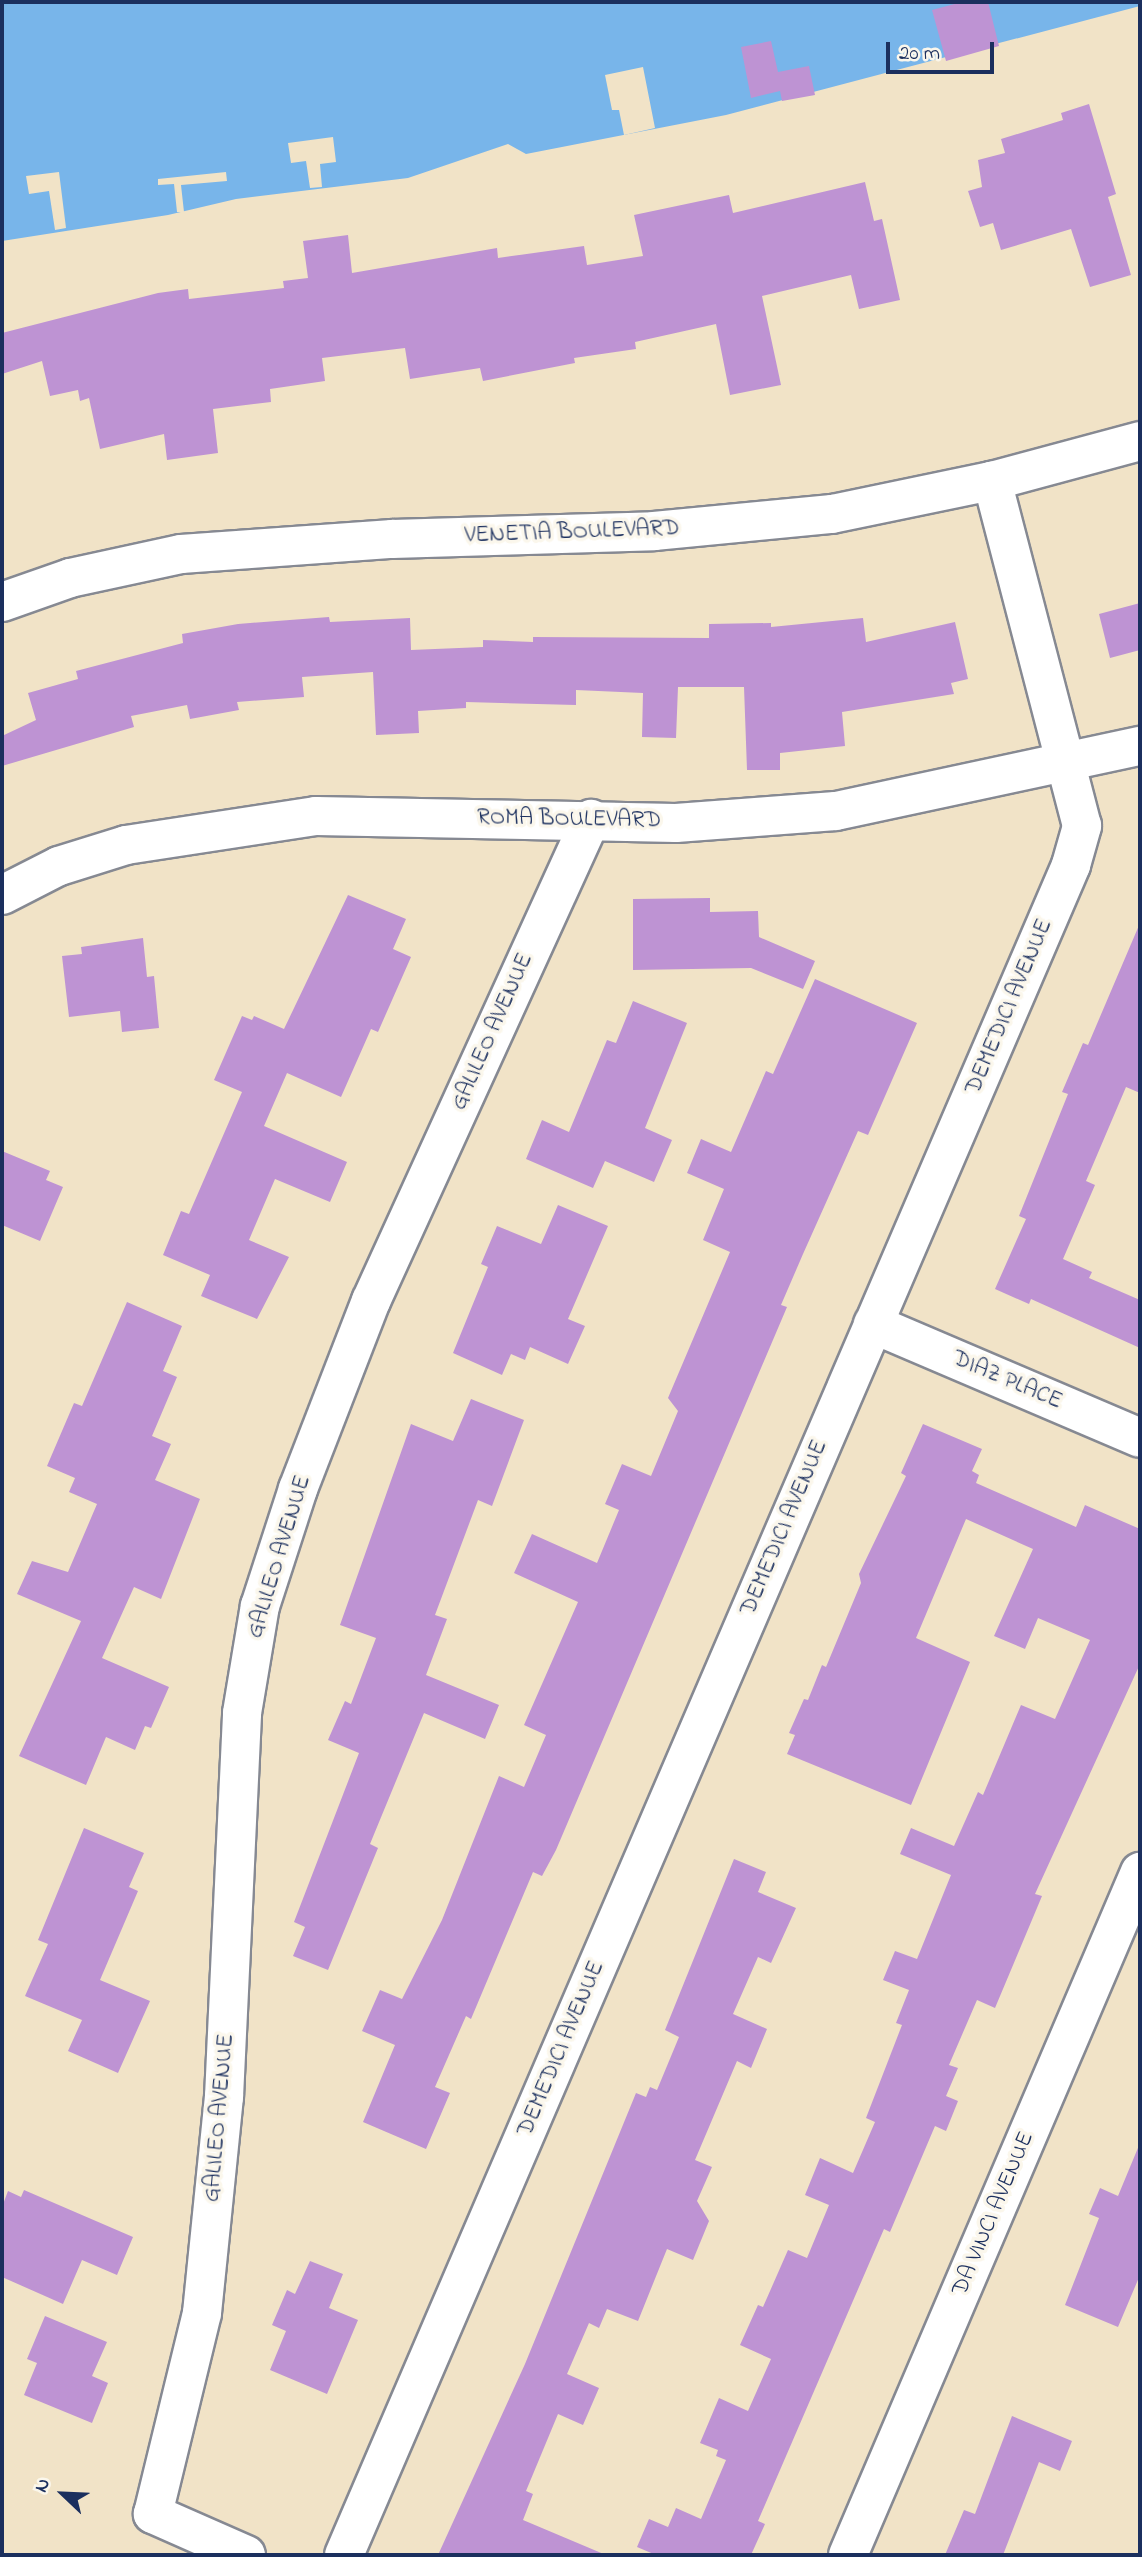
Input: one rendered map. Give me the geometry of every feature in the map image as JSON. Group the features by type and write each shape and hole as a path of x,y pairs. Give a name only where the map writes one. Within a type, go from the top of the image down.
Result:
{"street":[{"name":"VENETIA BOULEVARD","path":"2,602 70,578 181,554 270,545 528,537 755,523 832,514 992,481 1140,441"},
{"name":"DEMEDICI AVENUE","path":"344,2555 1071,865 1082,826 992,481"},
{"name":"ROMA BOULEVARD","path":"2,895 59,866 126,845 316,816 591,819 676,823 836,811 1140,746"},
{"name":"GALILEO AVENUE","path":"246,2555 153,2514 202,2313 224,2097 242,1713 260,1606 298,1489 371,1301 591,819"},
{"name":"DIAZ PLACE","path":"873,1324 1140,1438"},
{"name":"DA VINCI AVENUE","path":"848,2555 1140,1872"}],"water":[{"path":"2,2 1140,2 1140,6 726,115 526,154 508,144 408,178 236,199 168,215 2,241"}],"pier":[{"path":"643,67 655,128 624,135 619,110 612,110 605,75"},
{"path":"333,137 336,162 320,164 322,187 310,188 306,161 291,163 288,143"},
{"path":"59,172 66,228 55,230 49,191 29,194 26,176"},
{"path":"226,172 227,181 181,185 184,212 177,212 174,184 158,185 158,179"}],"building":[{"path":"962,2 988,2 999,46 946,61 932,10"},
{"path":"771,41 778,72 809,66 815,95 782,101 780,91 751,98 741,47"},
{"path":"1089,104 1116,194 1108,197 1131,275 1090,287 1071,229 1001,250 993,223 980,227 968,191 982,187 978,160 1005,153 1001,139 1063,120 1061,113"},
{"path":"865,182 874,221 882,219 900,300 859,309 851,275 762,296 781,385 730,395 716,324 635,342 636,349 574,358 575,363 483,381 480,368 410,379 405,348 322,358 325,381 270,389 271,402 213,409 218,453 167,460 164,434 100,449 89,398 80,401 78,390 50,396 42,361 2,374 2,333 158,293 188,289 189,299 284,288 283,281 308,278 303,241 348,235 352,273 497,248 498,258 584,246 587,265 643,256 634,215 729,195 733,213"},
{"path":"1140,603 1140,650 1110,658 1099,614"},
{"path":"329,617 330,622 410,618 411,650 483,647 483,640 533,642 533,637 709,638 709,624 771,623 771,627 863,618 866,642 955,622 968,679 951,683 954,694 842,712 845,746 780,753 780,770 747,770 744,687 678,687 676,738 642,737 643,693 576,690 576,705 466,702 466,708 418,711 419,733 376,735 373,672 302,677 304,697 237,702 239,710 190,719 187,705 131,716 134,727 2,766 2,736 36,720 28,693 78,679 76,671 183,643 182,634 238,624"},
{"path":"348,895 406,919 393,949 411,957 378,1032 371,1029 341,1097 287,1073 264,1126 347,1162 330,1202 275,1179 249,1240 289,1257 257,1319 201,1296 210,1275 163,1255 181,1211 189,1214 242,1092 214,1080 242,1016 252,1020 254,1016 284,1029"},
{"path":"710,898 710,912 758,911 759,937 815,961 803,989 751,968 633,970 633,899"},
{"path":"1140,923 1140,1093 1126,1087 1086,1181 1095,1185 1063,1259 1092,1272 1089,1278 1140,1300 1140,1348 1031,1299 1029,1304 995,1289 1026,1219 1019,1216 1068,1094 1062,1092 1083,1043 1088,1045"},
{"path":"143,938 147,977 154,976 159,1028 122,1032 120,1011 69,1017 62,956 82,954 81,947"},
{"path":"815,979 917,1023 868,1135 858,1131 803,1254 781,1305 787,1307 556,1850 542,1876 533,1872 471,2019 466,2016 435,2087 450,2093 426,2149 363,2122 395,2045 362,2031 380,1990 402,1999 442,1920 499,1776 524,1787 546,1735 524,1725 578,1602 514,1573 532,1534 597,1563 619,1510 605,1504 622,1464 651,1476 678,1411 668,1398 730,1252 703,1240 724,1189 687,1173 701,1139 731,1152 766,1071 773,1074"},
{"path":"633,1001 687,1023 645,1128 672,1140 654,1182 605,1161 593,1188 526,1159 542,1120 569,1132 607,1040 616,1043"},
{"path":"2,1151 50,1171 46,1180 63,1187 40,1241 2,1225"},
{"path":"558,1205 608,1226 568,1319 585,1326 568,1364 530,1347 525,1360 511,1354 502,1375 453,1353 488,1267 481,1264 497,1226 541,1244"},
{"path":"127,1302 182,1326 163,1371 177,1377 152,1436 171,1444 155,1480 200,1499 161,1599 134,1587 102,1658 169,1687 151,1728 145,1726 135,1750 106,1737 86,1785 19,1756 81,1621 17,1594 32,1561 68,1572 97,1504 69,1492 75,1478 47,1466 74,1403 82,1406"},
{"path":"471,1399 524,1420 492,1506 478,1500 435,1615 447,1619 426,1675 499,1705 485,1739 424,1713 370,1844 378,1848 328,1970 293,1956 305,1927 294,1922 359,1753 328,1740 345,1701 351,1704 376,1638 340,1625 411,1424 453,1441"},
{"path":"923,1424 982,1449 972,1471 979,1475 976,1483 1076,1527 1085,1505 1140,1529 1140,1664 1035,1894 1042,1896 995,2008 977,2000 949,2065 958,2068 946,2096 958,2101 946,2131 935,2126 890,2232 884,2229 758,2521 765,2524 751,2555 656,2555 637,2547 649,2519 668,2527 676,2508 701,2519 726,2460 716,2456 718,2450 700,2443 719,2398 748,2411 771,2359 740,2345 758,2305 763,2307 788,2250 807,2258 829,2205 805,2195 820,2158 853,2173 875,2122 866,2118 902,2025 896,2023 909,1990 883,1980 895,1951 917,1959 951,1875 900,1854 911,1828 954,1846 978,1792 983,1795 1021,1705 1055,1719 1090,1640 1038,1618 1025,1649 994,1636 1033,1549 966,1519 916,1638 970,1662 911,1805 787,1754 795,1735 789,1733 804,1699 808,1700 822,1665 826,1667 861,1583 859,1574 906,1476 901,1473"},
{"path":"84,1828 144,1853 129,1887 138,1891 100,1980 150,2001 118,2073 68,2051 82,2020 25,1996 48,1944 38,1940"},
{"path":"734,1859 766,1872 758,1892 796,1908 771,1963 758,1957 733,2014 767,2029 751,2068 737,2061 695,2160 712,2167 697,2201 709,2221 693,2260 667,2249 638,2321 607,2309 599,2328 589,2323 567,2374 599,2388 583,2425 558,2414 526,2491 533,2494 523,2520 606,2555 438,2555 525,2364 636,2093 646,2097 650,2087 657,2090 679,2037 665,2030"},
{"path":"1140,2143 1140,2275 1118,2327 1065,2305 1099,2218 1089,2214 1100,2188 1118,2196"},
{"path":"24,2190 133,2237 117,2275 82,2260 63,2304 2,2277 2,2207 8,2191 21,2197"},
{"path":"310,2261 343,2274 329,2308 358,2320 327,2394 270,2370 286,2331 272,2325 287,2290 295,2294"},
{"path":"45,2316 107,2342 92,2376 108,2383 92,2423 24,2395 37,2363 27,2359"},
{"path":"1012,2416 1072,2441 1060,2471 1039,2462 1003,2555 945,2555 964,2510 975,2514"}]}
